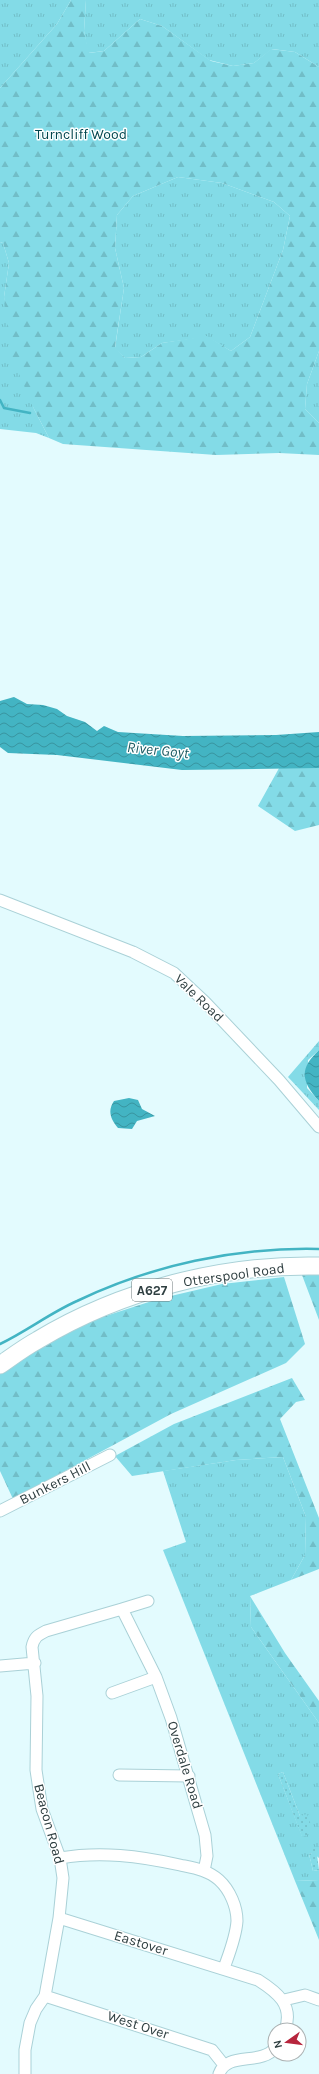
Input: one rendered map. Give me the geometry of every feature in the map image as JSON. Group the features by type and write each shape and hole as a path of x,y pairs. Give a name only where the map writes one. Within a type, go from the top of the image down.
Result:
{"main road":[{"name":"Otterspool Road","path":"0,1365 38,1339 94,1312 144,1292 196,1278 254,1270 319,1266"}],"street":[{"name":"Vale Road","path":"0,900 133,952 174,973 205,1002 274,1074 319,1127"},
{"name":"Bunkers Hill","path":"0,1511 110,1455"},
{"path":"0,1666 35,1663 32,1647 34,1639 46,1631 148,1601"},
{"name":"Overdale Road","path":"122,1609 156,1677 171,1718 206,1835 207,1856 204,1871"},
{"name":"Beacon Road","path":"25,2074 25,2050 30,2023 45,1996 59,1918 63,1878 60,1858 42,1809 38,1790 36,1770 37,1696 35,1663"},
{"path":"112,1693 156,1677"},
{"path":"120,1775 189,1776"},
{"path":"60,1858 85,1854 129,1855 204,1871 219,1880 227,1890 234,1904 237,1921 233,1940 224,1968 258,1980 276,1991 284,2000 287,2011 286,2022"},
{"name":"Eastover","path":"59,1918 224,1968"},
{"path":"284,2000 305,1995 319,2000"},
{"name":"West Over","path":"45,1996 212,2050 221,2069"},
{"path":"221,2069 237,2060 259,2058 267,2053"}],"green space":[{"path":"0,0 71,0 57,24 0,88"},
{"name":"Turncliff Wood","path":"71,0 86,0 84,31 89,53 104,51 140,19 162,26 211,61 233,66 254,63 271,49 295,52 319,67 319,351 307,384 305,409 319,423 319,455 279,453 216,455 63,444 49,438 34,409 11,355 4,297 9,263 3,243 0,242 0,88 57,24","holes":["178,177 222,183 274,202 290,216 283,250 250,337 231,351 207,336 162,343 141,357 125,358 115,347 124,288 115,248 117,215 133,196"]},
{"path":"86,0 319,0 319,67 295,52 272,49 254,63 233,66 209,60 162,26 140,19 104,51 88,53 84,31"},
{"path":"178,177 222,183 274,202 290,216 283,250 250,337 231,351 207,337 162,343 141,357 125,358 115,348 124,288 115,248 117,215 133,196"},
{"path":"0,242 3,243 9,263 4,297 34,409 49,438 36,433 0,429"},
{"path":"319,351 319,423 305,409 307,384"},
{"path":"319,749 319,825 295,831 258,806 288,752"},
{"path":"319,1041 319,1050 308,1060 307,1088 319,1101 319,1110 288,1077"},
{"path":"302,1275 319,1275 319,1320"},
{"path":"284,1277 305,1344 286,1363 171,1414 13,1499 0,1471 0,1371 81,1324 158,1299 222,1284"},
{"path":"292,1378 305,1400 296,1402 280,1419 319,1518 319,1569 291,1580 305,1555 306,1517 283,1457 236,1460 132,1476 115,1456 174,1424"},
{"path":"283,1457 306,1517 305,1555 291,1580 250,1596 251,1627 319,1723 319,1858 313,1853 309,1854 313,1871 319,1870 319,1880 295,1881 163,1550 186,1542 163,1471 236,1460","holes":["283,1772 300,1816 302,1836 278,1774"]},
{"path":"250,1596 285,1653 319,1701 319,1723 251,1627"},
{"path":"283,1772 300,1816 307,1814 311,1825 308,1826 307,1835 302,1837 278,1774"},
{"path":"316,1847 319,1870 313,1871 309,1854 312,1853 311,1848"},
{"path":"319,1880 319,1940 295,1881"}],"water":[{"name":"River Goyt","path":"14,697 27,704 43,705 57,709 67,716 85,722 97,731 104,726 118,732 183,736 276,735 319,732 319,768 182,770 57,755 8,753 0,747 0,701"},
{"path":"319,1050 319,1101 313,1094 306,1081 305,1069"},
{"path":"129,1098 138,1100 142,1109 155,1116 137,1121 132,1129 118,1128 113,1122 110,1112 112,1105 114,1101"}],"waterway":[{"path":"0,400 4,408 30,413"},
{"path":"0,1344 77,1301 135,1277 165,1268 226,1255 257,1251 319,1249"}]}
